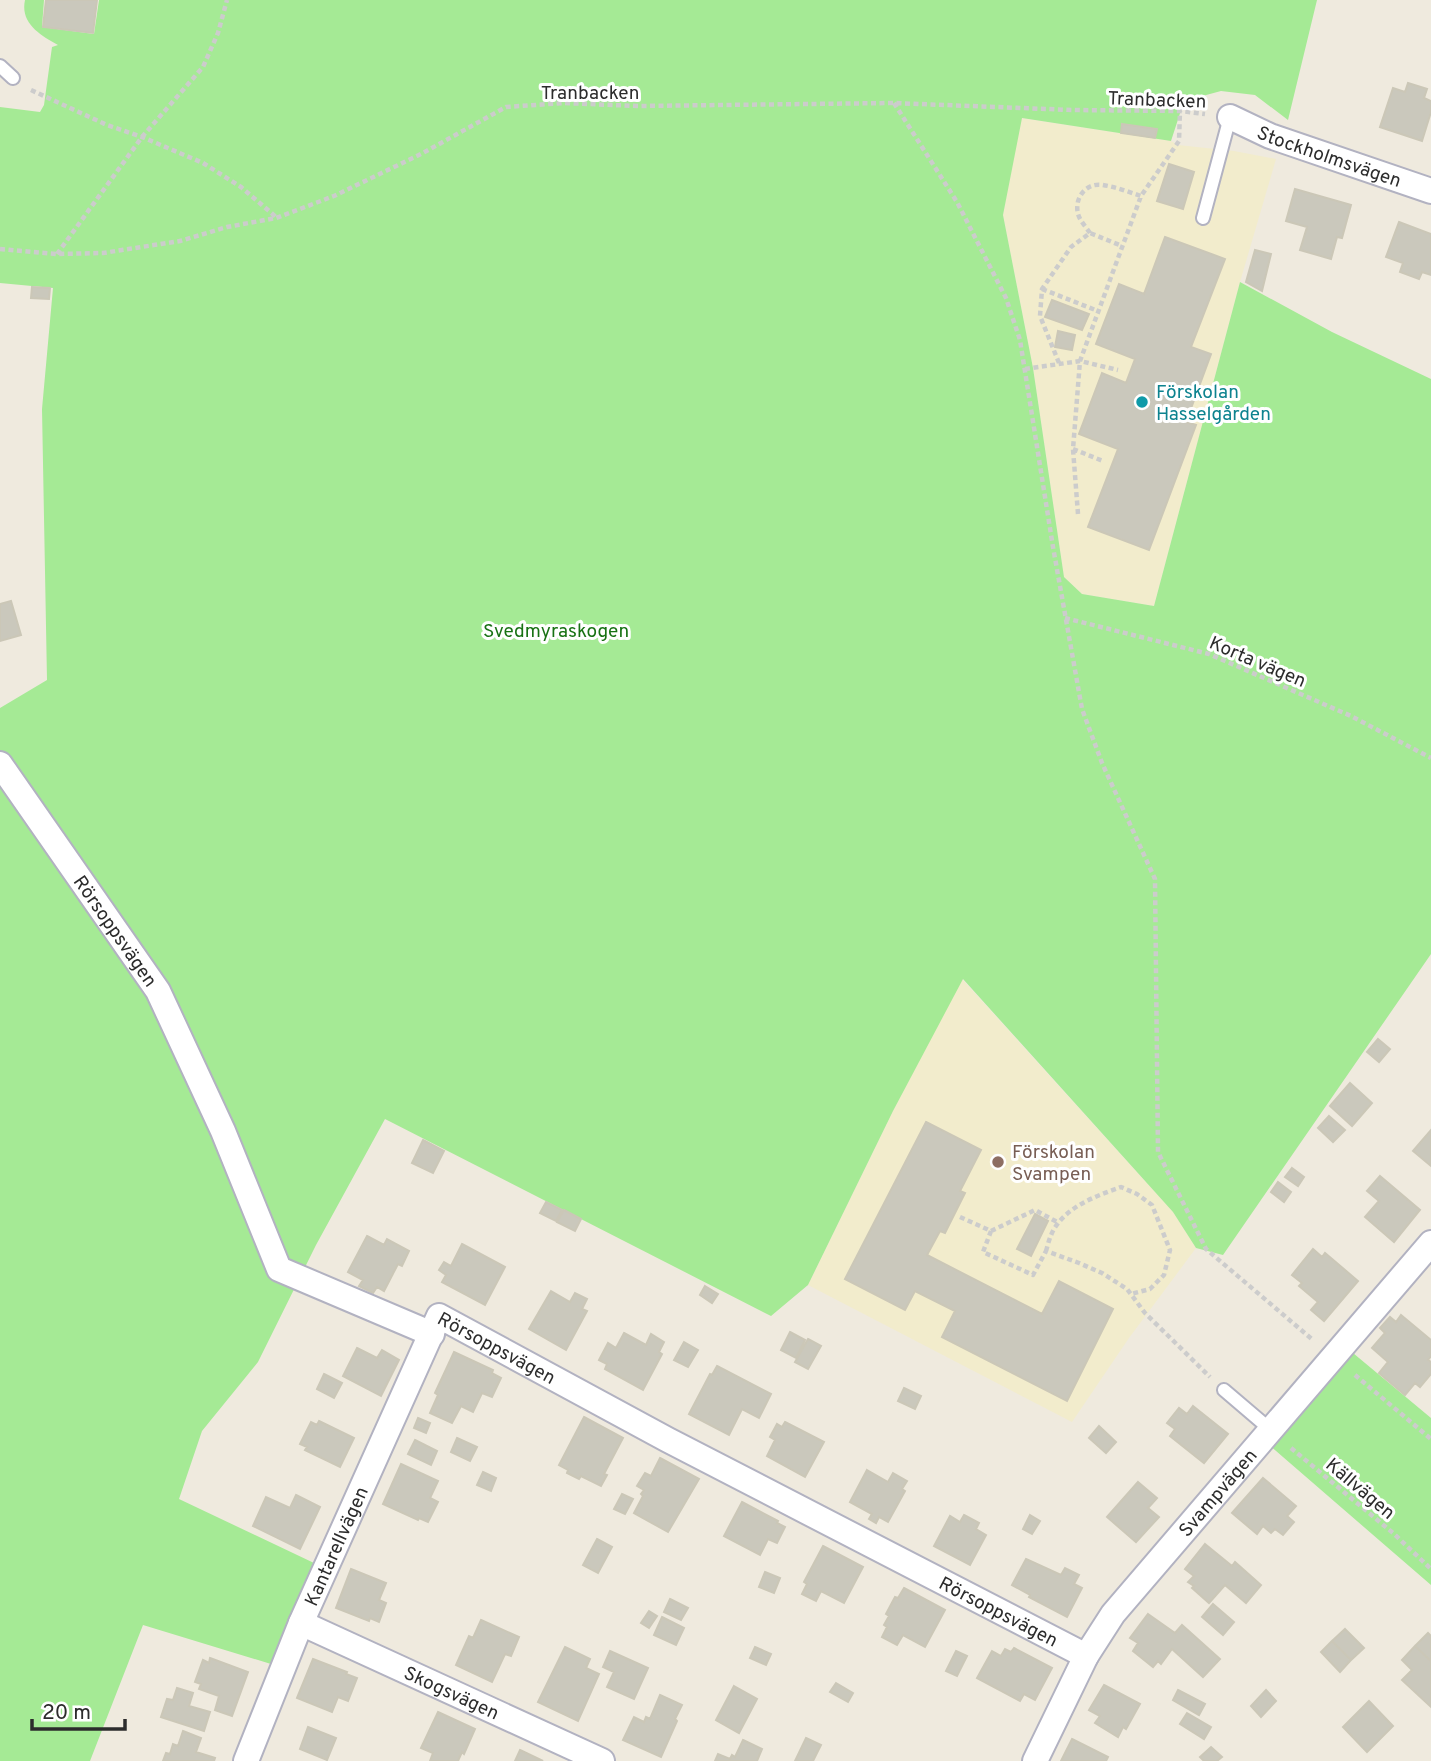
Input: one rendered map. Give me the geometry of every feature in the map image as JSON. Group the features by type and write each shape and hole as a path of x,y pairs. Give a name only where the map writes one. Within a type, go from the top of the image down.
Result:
{"street":[{"name":"Stockholmsvägen","path":"1230,117 1270,136 1431,191"},
{"name":"Rörsoppsvägen","path":"0,764 158,991 223,1131 279,1269 432,1334 439,1316 668,1440 1086,1656"},
{"name":"Svampvägen","path":"1035,1761 1086,1656 1113,1614 1431,1243"},
{"name":"Kantarellvägen","path":"246,1761 302,1623 432,1334"},
{"name":"Skogsvägen","path":"302,1623 602,1761"}],"lane":[{"path":"0,66 13,78"},
{"path":"1203,218 1230,117"},
{"path":"1224,1390 1272,1431"}],"path":[{"path":"57,254 142,137 202,67 218,33 227,0"},
{"path":"13,78 37,94 203,163 241,187 276,218"},
{"name":"Tranbacken","path":"0,249 57,254 103,253 180,241 227,227 276,218 346,190 421,154 506,107 565,103 637,106 894,103 1180,111 1230,117"},
{"path":"894,103 957,202 1006,298 1020,340 1082,709 1102,763 1154,879 1158,1152 1206,1248 1431,1439"},
{"path":"1078,514 1073,449 1080,361 1141,196 1178,145 1180,111"},
{"path":"1122,246 1090,233 1077,212 1078,201 1084,190 1093,185 1141,196"},
{"path":"1059,363 1040,316 1042,289 1071,247 1090,233"},
{"path":"1042,289 1098,311"},
{"path":"1025,369 1080,361 1118,370"},
{"path":"1073,449 1103,461"},
{"name":"Korta vägen","path":"1065,618 1209,654 1351,716 1431,758"},
{"path":"1059,1223 1035,1210 991,1231 983,1252 1033,1275 1046,1251 1052,1231 1059,1223 1065,1214 1095,1196 1121,1187 1152,1205 1170,1250 1164,1275 1150,1289 1131,1294"},
{"path":"960,1217 991,1231"},
{"path":"1046,1251 1102,1273 1128,1289 1145,1313 1192,1362 1224,1390"},
{"name":"Källvägen","path":"1272,1431 1393,1533 1431,1569"}],"shaded area":[{"path":"1021,118 1276,159 1240,282 1154,606 1082,594 1064,577 1033,368 1003,215"},
{"name":"Förskolan Svampen","path":"962,979 1173,1212 1196,1248 1129,1338 1072,1422 808,1285 893,1111"}],"green space":[{"name":"Svedmyraskogen","path":"25,0 44,0 42,27 94,34 99,0 1317,0 1288,120 1255,95 1221,91 1184,101 1171,141 1022,118 1003,215 1033,368 1064,577 1082,594 1154,606 1240,282 1332,332 1431,379 1431,954 1223,1255 1196,1248 1173,1212 963,979 893,1111 808,1285 771,1316 385,1119 316,1245 258,1362 202,1431 179,1499 314,1563 271,1664 143,1625 90,1761 0,1761 0,708 47,680 42,409 53,288 0,283 0,107 40,112 44,105 52,47 58,45 28,22"},
{"path":"1353,1353 1431,1418 1431,1585 1269,1445"}],"building":[{"path":"46,0 97,0 93,33 43,27"},
{"path":"1408,83 1427,89 1424,98 1431,101 1431,112 1422,141 1380,127 1393,88 1405,92"},
{"path":"1122,124 1157,129 1155,138 1121,133"},
{"path":"1169,164 1194,172 1183,209 1157,201"},
{"path":"1295,189 1351,205 1342,238 1337,237 1331,259 1300,250 1307,227 1286,221"},
{"path":"1399,222 1431,234 1431,275 1422,272 1419,279 1400,272 1403,263 1386,257"},
{"name":"Förskolan Hasselgården","path":"1165,237 1225,259 1191,347 1211,354 1186,422 1196,425 1149,550 1088,527 1118,449 1079,434 1102,373 1126,383 1135,359 1096,344 1119,284 1144,294"},
{"path":"1255,250 1271,254 1262,291 1246,282"},
{"path":"32,287 50,288 49,299 31,298"},
{"path":"1052,300 1089,314 1082,330 1045,317"},
{"path":"1058,331 1075,335 1072,350 1055,347"},
{"path":"11,601 21,635 0,641 0,604"},
{"path":"1378,1039 1390,1049 1379,1062 1367,1052"},
{"path":"1350,1083 1372,1103 1352,1126 1330,1106"},
{"path":"1329,1116 1345,1130 1333,1142 1318,1128"},
{"path":"926,1122 981,1150 960,1191 965,1193 945,1233 940,1231 927,1255 1042,1314 1059,1281 1113,1309 1067,1401 942,1337 955,1311 915,1291 905,1310 845,1279"},
{"path":"1431,1130 1431,1166 1413,1151"},
{"path":"423,1140 444,1151 433,1173 412,1163"},
{"path":"1292,1168 1304,1177 1298,1186 1285,1177"},
{"path":"1380,1176 1420,1210 1394,1242 1365,1217 1379,1201 1367,1191"},
{"path":"1278,1182 1291,1192 1284,1202 1271,1192"},
{"path":"546,1202 562,1210 556,1221 540,1213"},
{"path":"564,1210 581,1219 575,1231 557,1222"},
{"path":"1035,1214 1048,1221 1031,1256 1017,1249"},
{"path":"367,1236 384,1245 387,1239 409,1251 402,1266 398,1264 384,1291 377,1287 373,1293 359,1286 363,1280 348,1272"},
{"path":"462,1244 505,1267 485,1305 442,1282 446,1275 439,1270 444,1262 451,1266"},
{"path":"1313,1249 1322,1257 1325,1253 1358,1281 1324,1321 1311,1310 1318,1302 1299,1286 1302,1283 1292,1275"},
{"path":"705,1286 718,1294 712,1303 700,1295"},
{"path":"551,1291 570,1302 575,1293 587,1299 582,1309 587,1311 566,1350 529,1329"},
{"path":"1401,1315 1431,1340 1431,1356 1428,1360 1431,1362 1431,1374 1420,1387 1415,1383 1405,1395 1379,1373 1388,1362 1372,1348 1385,1333 1380,1328 1390,1317 1396,1322"},
{"path":"790,1332 805,1340 796,1358 781,1350"},
{"path":"624,1333 646,1345 651,1334 664,1342 659,1352 662,1354 643,1390 605,1369 607,1364 599,1360 608,1343 616,1348"},
{"path":"808,1339 821,1346 808,1369 795,1362"},
{"path":"684,1342 698,1350 688,1367 674,1360"},
{"path":"357,1348 377,1358 382,1350 399,1360 381,1396 343,1376"},
{"path":"454,1352 493,1370 492,1373 501,1378 492,1397 482,1393 473,1412 461,1406 452,1423 430,1413 438,1395 435,1393"},
{"path":"717,1366 771,1394 759,1418 742,1409 729,1435 689,1414"},
{"path":"324,1374 342,1383 334,1398 317,1389"},
{"path":"904,1388 921,1396 915,1409 898,1401"},
{"path":"1193,1406 1228,1434 1204,1463 1170,1436 1175,1429 1167,1423 1179,1408 1187,1414"},
{"path":"584,1417 623,1438 604,1474 607,1475 601,1486 581,1476 579,1479 567,1473 568,1470 559,1465"},
{"path":"418,1418 430,1423 426,1433 414,1428"},
{"path":"319,1421 354,1438 340,1467 305,1450 307,1447 300,1444 311,1422 317,1425"},
{"path":"785,1422 824,1442 805,1477 767,1456 775,1440 770,1437 777,1424 782,1427"},
{"path":"1099,1426 1116,1442 1106,1453 1089,1438"},
{"path":"457,1438 477,1447 470,1461 451,1452"},
{"path":"415,1440 437,1451 431,1465 408,1454"},
{"path":"660,1458 699,1479 668,1532 634,1513 644,1490 637,1486 645,1473 651,1476"},
{"path":"401,1464 438,1481 430,1498 438,1502 428,1522 383,1504"},
{"path":"867,1470 888,1482 893,1473 907,1481 902,1489 905,1491 888,1522 879,1517 876,1523 869,1519 872,1514 850,1502"},
{"path":"483,1472 496,1478 491,1491 477,1485"},
{"path":"1263,1478 1296,1506 1287,1516 1294,1522 1283,1535 1275,1529 1271,1533 1263,1526 1257,1534 1232,1513"},
{"path":"1138,1482 1157,1498 1148,1508 1159,1517 1136,1542 1107,1517"},
{"path":"622,1494 633,1499 625,1514 614,1509"},
{"path":"296,1495 320,1507 300,1549 253,1526 266,1497 290,1508"},
{"path":"742,1502 785,1527 777,1543 768,1539 760,1555 724,1536"},
{"path":"964,1515 979,1523 976,1529 986,1535 970,1565 934,1546 950,1516 960,1522"},
{"path":"1030,1515 1040,1521 1032,1534 1023,1529"},
{"path":"597,1539 612,1547 598,1573 583,1565"},
{"path":"1205,1544 1232,1566 1235,1562 1261,1585 1246,1603 1225,1585 1209,1603 1192,1588 1194,1586 1188,1582 1194,1576 1185,1569"},
{"path":"823,1546 863,1567 844,1603 821,1591 816,1601 802,1594 807,1584 804,1582"},
{"path":"1026,1559 1061,1575 1065,1568 1079,1575 1074,1584 1082,1588 1067,1617 1012,1585"},
{"path":"351,1569 386,1583 379,1600 386,1603 379,1622 370,1618 369,1621 336,1608"},
{"path":"765,1572 780,1578 774,1593 759,1587"},
{"path":"904,1588 945,1610 925,1647 903,1635 897,1645 882,1637 889,1616 886,1614 895,1597 898,1598"},
{"path":"670,1599 688,1608 681,1620 664,1612"},
{"path":"1213,1604 1234,1622 1223,1635 1202,1617"},
{"path":"649,1611 657,1616 649,1628 641,1623"},
{"path":"1148,1614 1175,1633 1182,1625 1220,1659 1203,1677 1172,1649 1161,1664 1158,1661 1153,1667 1133,1651 1138,1643 1130,1638"},
{"path":"662,1617 684,1628 676,1645 654,1635"},
{"path":"481,1620 519,1637 511,1656 505,1654 492,1682 456,1665 469,1636 473,1638"},
{"path":"1345,1629 1364,1648 1351,1660 1332,1641"},
{"path":"1428,1633 1431,1636 1431,1661 1415,1646"},
{"path":"1332,1641 1351,1660 1340,1672 1321,1652"},
{"path":"1415,1646 1431,1661 1431,1707 1402,1680 1412,1670 1402,1660"},
{"path":"565,1647 590,1659 586,1668 599,1674 578,1721 538,1702"},
{"path":"755,1647 771,1654 766,1665 750,1658"},
{"path":"1014,1648 1052,1668 1035,1700 1024,1694 1020,1701 977,1678 992,1651 1001,1656 1005,1649 1011,1652"},
{"path":"610,1651 648,1668 634,1699 607,1687 614,1672 603,1667"},
{"path":"956,1651 967,1656 957,1676 946,1671"},
{"path":"210,1658 248,1672 232,1716 215,1710 219,1696 199,1689 201,1684 195,1682 203,1660 209,1663"},
{"path":"313,1659 357,1678 348,1701 338,1697 332,1712 297,1698"},
{"path":"836,1683 853,1693 848,1702 830,1692"},
{"path":"1104,1685 1140,1704 1126,1729 1123,1727 1118,1737 1095,1723 1100,1716 1089,1710"},
{"path":"734,1686 757,1699 739,1733 716,1720"},
{"path":"177,1688 193,1693 189,1706 210,1712 204,1731 161,1717 167,1699 173,1700"},
{"path":"1178,1690 1205,1704 1199,1715 1173,1700"},
{"path":"1266,1690 1276,1701 1261,1717 1251,1706"},
{"path":"660,1695 682,1705 661,1757 623,1740 634,1717 644,1722 646,1717 650,1719"},
{"path":"1369,1701 1393,1726 1367,1752 1343,1727"},
{"path":"438,1712 475,1729 458,1761 430,1761 433,1753 421,1748"},
{"path":"1187,1713 1211,1727 1204,1739 1180,1724"},
{"path":"308,1727 336,1738 327,1760 300,1749"},
{"path":"183,1731 201,1738 196,1752 215,1758 214,1761 163,1761 166,1753 170,1754 173,1744 178,1746"},
{"path":"806,1738 821,1745 813,1761 795,1761"},
{"path":"1072,1739 1108,1757 1106,1761 1061,1761"},
{"path":"743,1740 762,1749 757,1761 715,1761 718,1754 730,1759 732,1755 735,1757"},
{"path":"1211,1747 1222,1757 1217,1761 1204,1761 1200,1757"},
{"path":"520,1750 543,1761 515,1761"}],"place":[{"name":"Förskolan Hasselgården","path":"1142,402"},
{"name":"Förskolan Svampen","path":"998,1162"}]}
